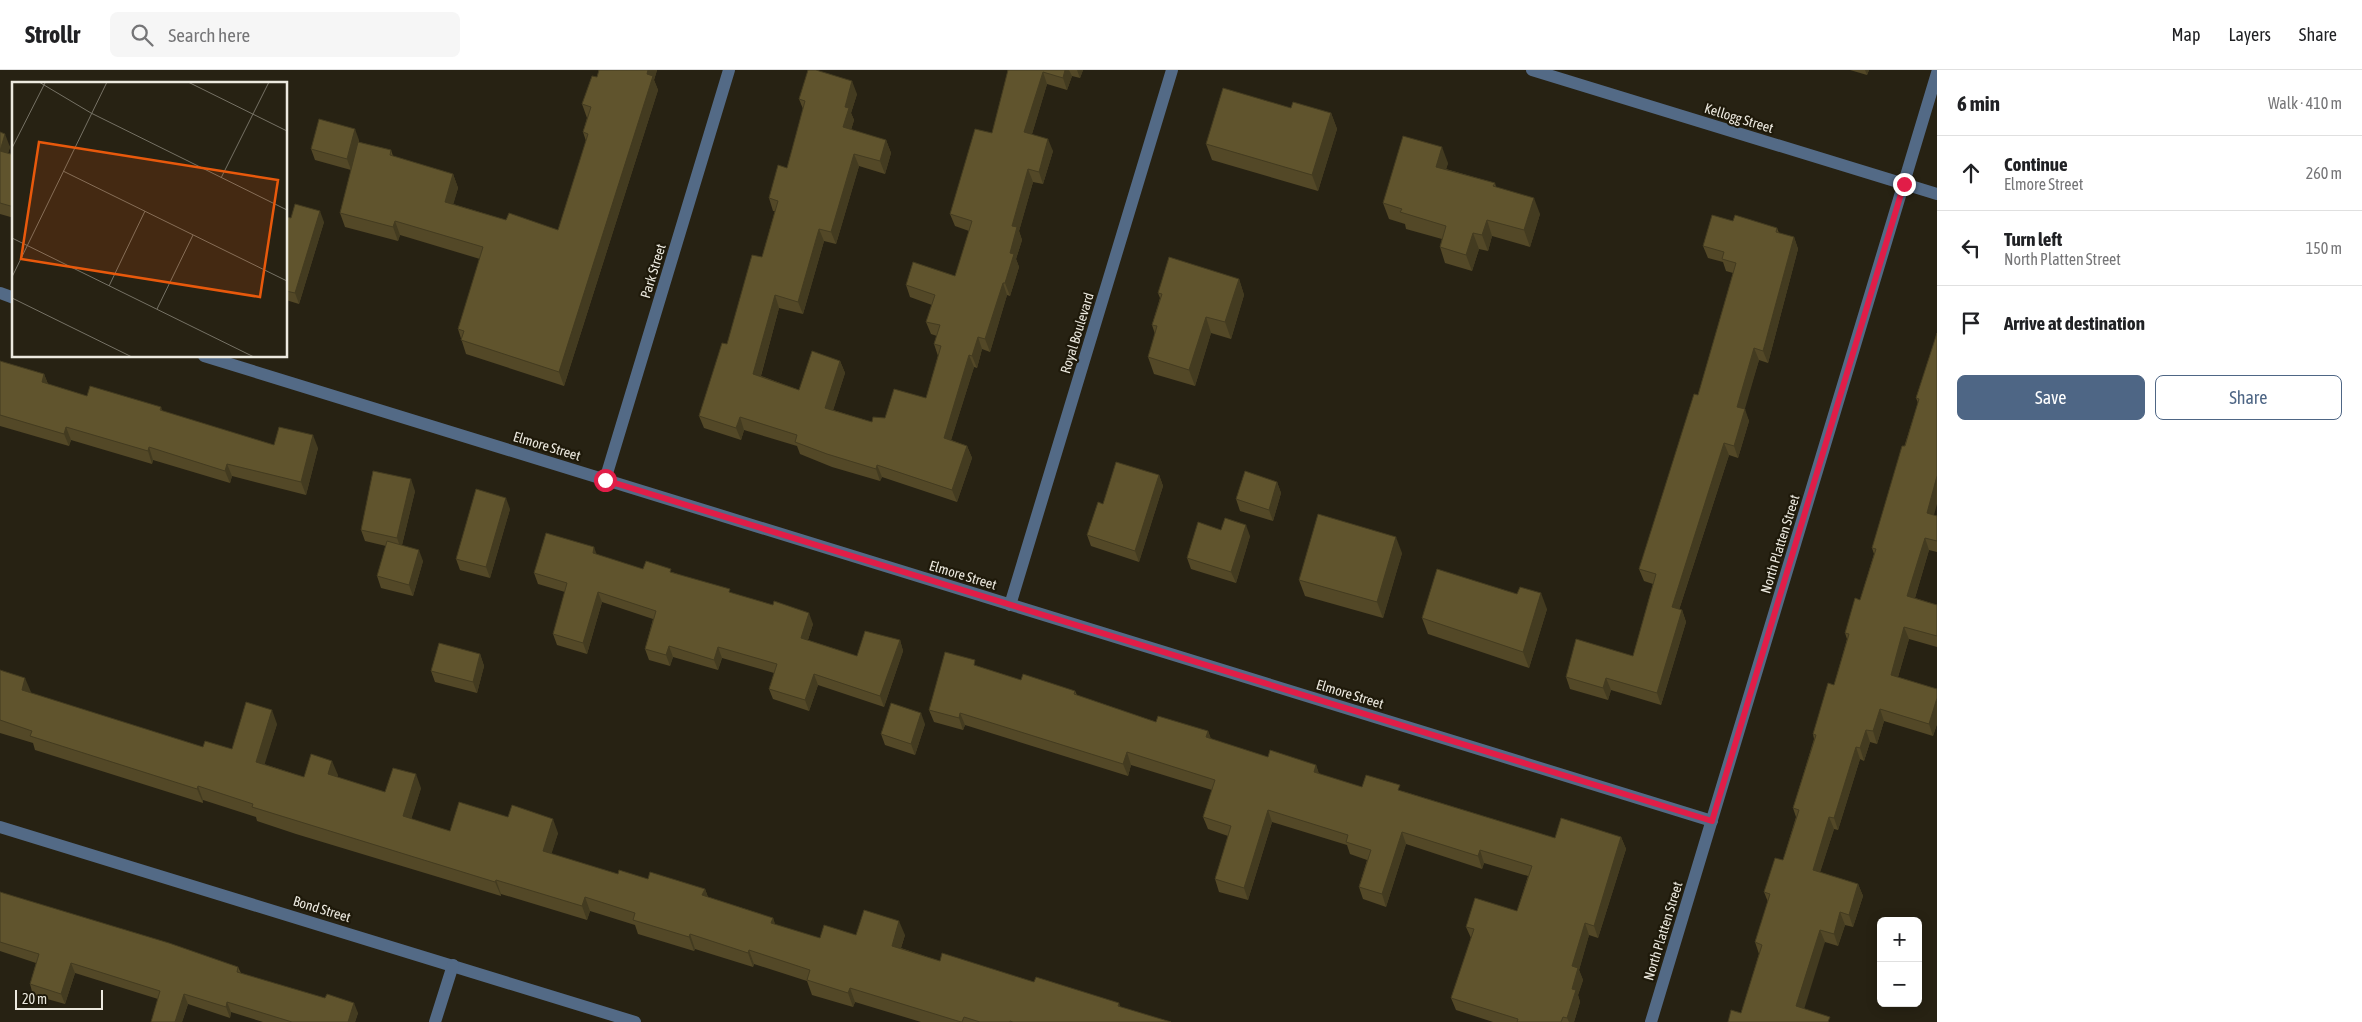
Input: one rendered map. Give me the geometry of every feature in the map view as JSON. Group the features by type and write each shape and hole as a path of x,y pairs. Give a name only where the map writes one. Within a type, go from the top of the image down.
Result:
{"street":[{"name":"Park Street","path":"605,480 729,70"},
{"name":"Royal Boulevard","path":"1010,605 1172,70"},
{"name":"Kellogg Street","path":"1532,70 1937,194"},
{"name":"North Platten Street","path":"1650,1022 1937,73"},
{"path":"0,293 12,297"},
{"name":"Elmore Street","path":"210,358 1712,821"},
{"name":"Bond Street","path":"0,827 635,1022"},
{"path":"435,1022 453,965"}],"building":[{"path":"599,70 648,70 647,74 653,76 559,372 461,340 464,331 458,329 483,247 395,221 393,227 340,213 358,142 391,150 390,155 453,174 445,202 506,220 509,213 558,230 588,134 583,132 591,107 582,104 592,76 597,77"},
{"path":"808,70 816,70 852,81 845,107 849,108 843,127 886,140 880,161 854,154 831,232 819,229 798,302 775,295 753,374 799,390 812,351 840,361 825,408 872,422 873,417 885,418 894,389 926,398 941,346 934,344 940,325 926,322 935,295 906,285 913,262 955,276 972,221 950,214 975,129 992,133 1008,70 1065,70 1063,78 1043,72 1024,132 1048,139 1039,172 1028,169 1012,226 1017,227 1010,253 1014,254 1005,283 1003,283 985,339 978,337 972,356 969,355 944,438 967,446 952,490 877,465 876,469 827,454 795,442 797,435 740,417 736,428 699,416 722,343 727,344 752,255 762,257 778,201 769,198 778,165 787,168 805,101 799,99"},
{"path":"1223,88 1291,108 1293,102 1331,113 1312,175 1206,144"},
{"path":"319,119 355,129 347,159 311,149"},
{"path":"0,132 5,134 0,151"},
{"path":"1403,136 1442,147 1436,167 1495,183 1493,186 1534,198 1524,230 1487,220 1482,235 1473,233 1466,255 1440,247 1446,226 1400,212 1402,209 1383,203"},
{"path":"0,151 12,154 12,206 0,203"},
{"path":"295,204 320,211 295,293 288,291 288,217 291,218"},
{"path":"1712,215 1733,221 1735,215 1777,228 1776,232 1794,237 1763,351 1754,348 1737,407 1745,409 1734,446 1724,443 1672,607 1682,610 1657,693 1606,678 1603,688 1566,677 1576,639 1633,656 1656,574 1639,569 1694,394 1698,395 1736,263 1722,259 1724,252 1703,246"},
{"path":"1169,257 1239,279 1225,322 1206,317 1189,370 1148,357 1157,326 1152,325 1162,294 1158,293"},
{"path":"1937,333 1937,476 1927,513 1937,516 1937,541 1925,538 1907,596 1937,605 1937,636 1904,627 1891,675 1937,689 1937,698 1929,724 1880,709 1873,731 1866,730 1860,748 1856,747 1834,818 1829,817 1813,870 1858,884 1849,915 1840,912 1834,934 1820,930 1796,1006 1830,1017 1828,1022 1728,1022 1731,1010 1741,1013 1762,945 1755,942 1770,894 1764,892 1775,858 1783,860 1799,810 1793,808 1816,735 1813,734 1828,683 1834,685 1849,634 1845,633 1855,598 1860,600 1876,549 1872,548 1902,446 1905,446 1919,399 1916,398"},
{"path":"0,361 44,374 42,382 87,396 90,386 161,407 160,410 274,445 279,427 313,435 301,482 227,464 225,471 149,447 148,451 66,427 64,434 0,415"},
{"path":"1116,462 1159,475 1135,551 1087,535 1098,502 1103,504"},
{"path":"373,471 411,479 397,538 361,530"},
{"path":"1245,471 1277,482 1269,510 1236,499"},
{"path":"476,489 506,498 486,567 456,559"},
{"path":"1318,514 1396,537 1377,602 1299,580"},
{"path":"1225,518 1246,525 1231,572 1187,558 1198,522 1221,530"},
{"path":"546,533 594,547 593,553 643,569 646,561 671,569 670,572 730,589 729,592 773,605 774,601 809,613 801,638 857,656 865,631 900,640 880,696 814,674 805,700 769,689 777,664 718,647 714,660 669,646 666,655 645,649 656,611 598,592 583,643 553,634 567,583 534,573"},
{"path":"387,541 419,550 409,585 377,576"},
{"path":"1437,569 1517,594 1520,587 1541,593 1523,652 1422,618"},
{"path":"439,643 480,654 473,682 431,671"},
{"path":"945,652 975,660 974,665 1021,680 1023,674 1075,691 1074,694 1156,722 1158,716 1208,731 1206,737 1268,757 1270,750 1316,765 1314,772 1362,787 1366,775 1400,785 1398,790 1555,838 1561,818 1621,837 1594,926 1585,923 1572,966 1578,968 1572,989 1576,990 1567,1018 1563,1017 1561,1022 1517,1022 1518,1019 1451,998 1474,929 1466,927 1475,898 1517,911 1532,866 1480,850 1478,856 1402,832 1382,894 1359,887 1371,850 1346,842 1348,835 1268,810 1244,888 1215,879 1231,826 1203,817 1215,780 1127,752 1123,764 960,713 959,718 929,710"},
{"path":"0,670 25,678 22,690 203,747 205,741 232,749 246,702 272,710 256,762 304,777 311,754 332,761 328,774 385,792 393,768 416,774 403,816 450,831 459,802 508,817 512,805 553,819 543,851 618,874 619,870 648,879 650,872 705,889 702,895 773,918 771,923 820,938 824,925 856,935 864,910 899,921 892,946 940,961 942,953 1034,982 1036,977 1119,1003 1118,1006 1171,1022 980,1022 964,1017 961,1022 850,988 848,993 807,980 810,970 749,950 748,953 690,934 689,937 633,920 635,913 585,897 582,906 496,880 495,882 252,807 253,804 198,786 197,789 30,736 32,731 0,720"},
{"path":"891,703 921,713 911,744 881,734"},
{"path":"0,892 169,943 238,967 237,972 325,998 327,994 354,1003 348,1022 292,1022 227,1002 226,1007 184,994 175,1022 151,1022 160,991 71,963 61,994 30,984 39,954 0,942"}],"route":[{"path":"605,480 1712,821 1904,184"}]}
